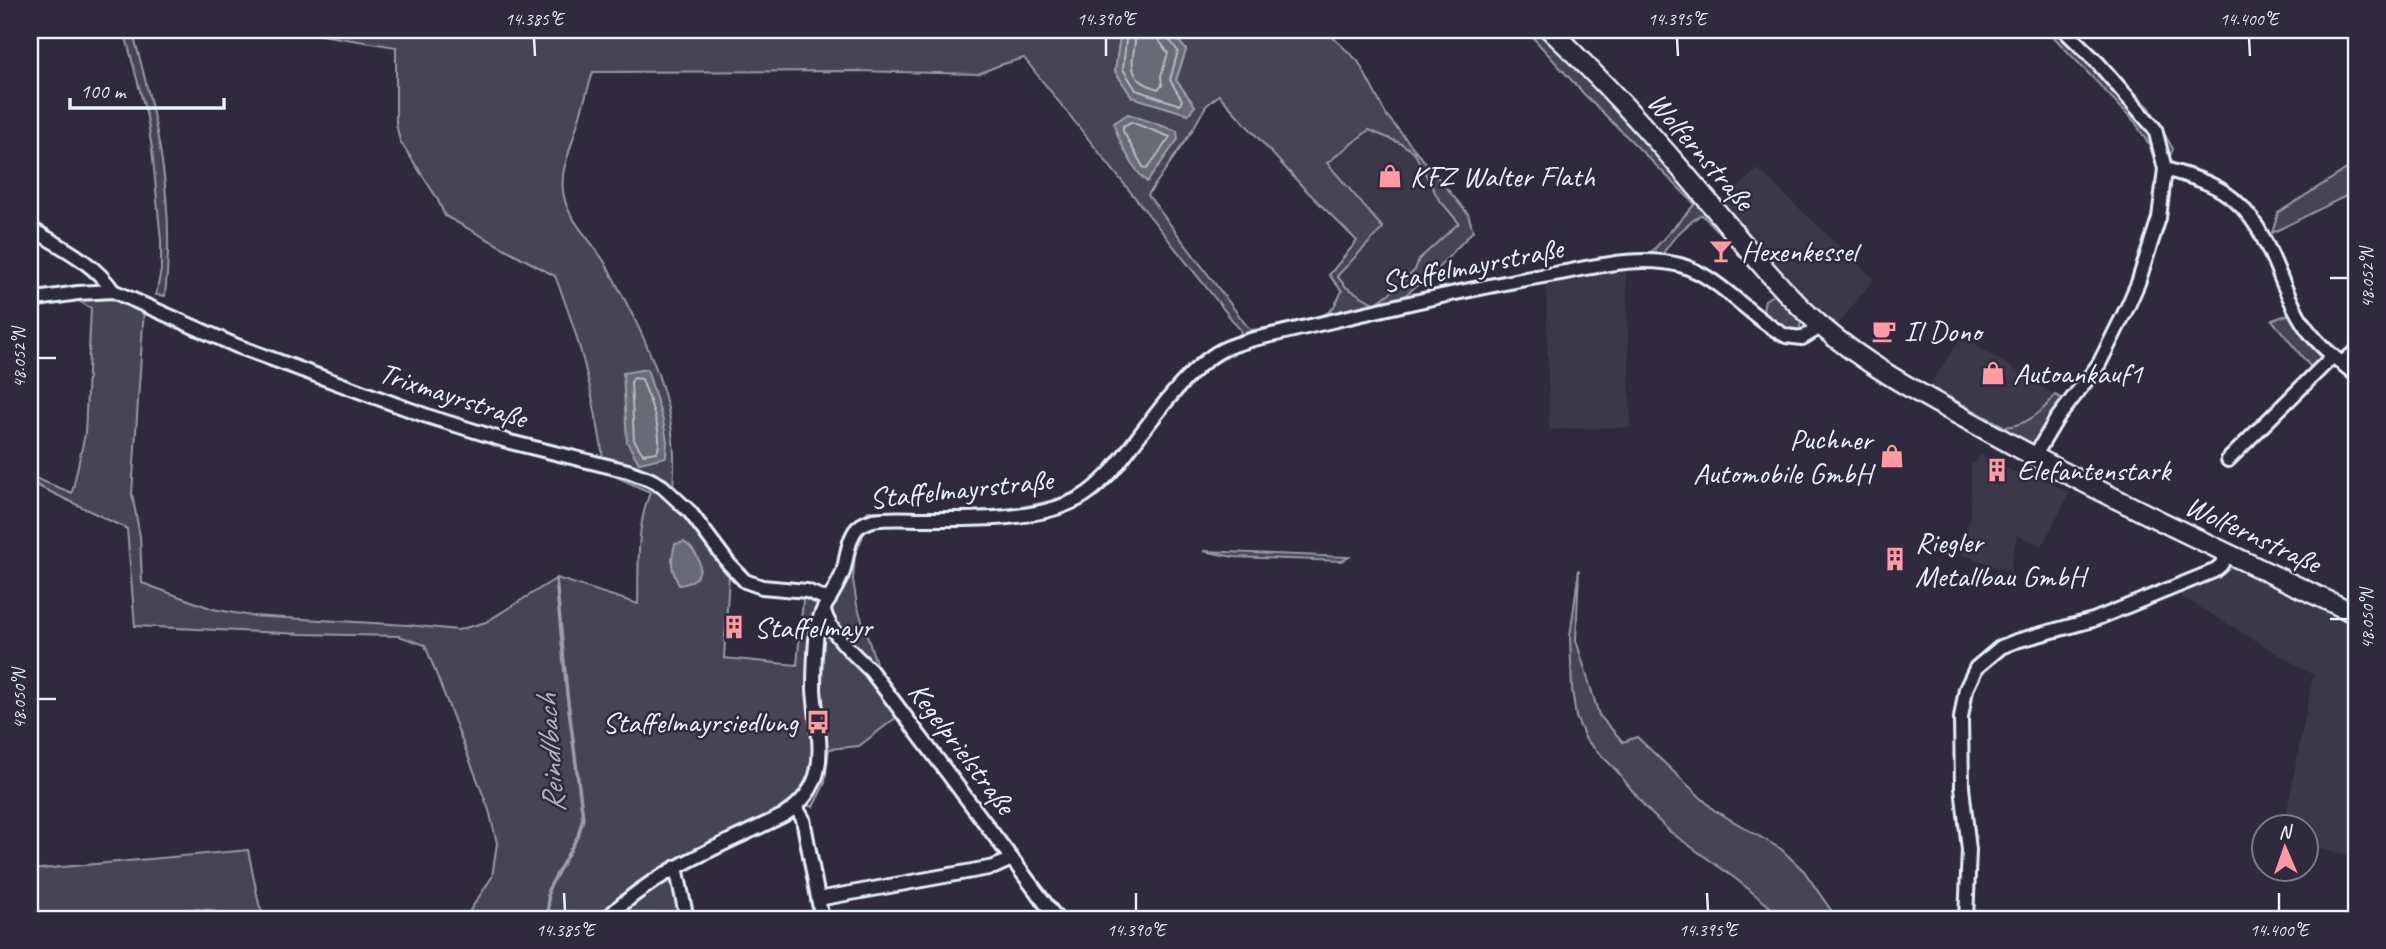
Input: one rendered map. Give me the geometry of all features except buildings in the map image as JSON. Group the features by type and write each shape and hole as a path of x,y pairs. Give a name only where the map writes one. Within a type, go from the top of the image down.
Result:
{"main road":[{"name":"Wolfernstraße","path":"1550,30 1642,124 1787,294 1849,347 1892,376 2034,457 2228,554 2356,614"}],"street":[{"path":"2034,457 2056,420 2099,364 2127,308 2159,218 2165,169 2155,129 2064,30"},
{"path":"2165,169 2203,180 2239,203 2261,233 2304,326 2337,360 2356,375"},
{"path":"30,228 92,268 106,279 113,291"},
{"name":"Staffelmayrstraße","path":"796,807 809,791 820,754 821,739 814,689 817,630 843,572 854,533 864,523 887,519 1003,516 1074,502 1111,472 1198,367 1223,349 1469,289 1609,265 1660,261 1681,265 1703,275 1786,336 1802,338 1822,326"},
{"name":"Trixmayrstraße","path":"30,300 113,291 237,346 427,416 510,442 628,471 649,479 676,497 745,581 762,587 807,591 826,605"},
{"path":"2228,460 2337,360 2356,351"},
{"path":"1966,919 1969,850 1962,787 1961,718 1966,689 1976,668 2001,647 2015,640 2092,620 2214,571 2228,554"},
{"name":"Kegelprielstraße","path":"826,605 828,622 871,671 1057,919"},
{"path":"817,654 820,645 824,643 844,643"},
{"path":"606,919 641,889 676,867 796,807 803,820 822,919"},
{"path":"818,898 994,867 1012,859"},
{"path":"676,867 687,919"}],"shaded area":[{"path":"124,30 132,30 162,162 168,228 165,296 156,295 161,270 161,241 152,149 147,117"},
{"path":"290,30 1121,30 1115,71 1132,97 1188,114 1195,106 1176,80 1186,50 1170,30 1325,30 1358,61 1387,116 1468,214 1473,231 1439,267 1402,298 1568,264 1620,257 1647,257 1695,204 1583,93 1526,30 1563,30 1636,103 1722,201 1718,204 1716,229 1700,215 1678,234 1661,257 1626,267 1475,294 1241,348 1202,372 1107,483 1013,521 997,525 890,525 865,531 855,555 853,580 857,605 879,672 906,710 859,746 829,749 825,783 813,807 796,801 669,865 645,880 601,919 459,919 469,912 492,877 497,843 489,810 425,645 399,636 135,626 127,529 30,482 30,476 72,493 85,434 91,308 75,299 108,295 144,309 132,494 140,536 142,583 213,609 251,616 458,630 486,622 557,578 638,604 640,533 650,492 603,471 600,440 585,366 555,276 445,216 437,198 400,141 396,123 396,47","holes":["1024,58 1241,331 1240,335 1220,343 1187,369 1103,471 1084,486 1063,496 1038,504 979,511 868,511 857,523 828,589 803,600 797,665 724,658 729,575 742,572 673,487 672,428 658,373 608,268 576,222 564,199 564,169 593,72 856,71 978,74","1219,95 1301,185 1357,241 1329,275 1342,291 1333,308 1324,315 1292,324 1250,330 1148,195 1206,106","1128,114 1178,139 1147,181 1132,161 1122,119","1369,130 1400,143 1414,152 1438,198 1459,223 1419,259 1415,270 1375,304 1346,287 1337,276 1383,228 1327,163"]},
{"path":"2047,30 2076,30 2150,108 2173,149 2169,158 2165,205 2136,301 2033,447 1936,390 2005,427 2034,417 2055,395 2065,400 2100,350 2124,305 2151,225 2158,171 2149,145 2135,122"},
{"path":"1369,130 1414,152 1438,198 1460,222 1419,259 1415,270 1375,304 1346,287 1337,277 1383,228 1327,163"},
{"path":"2356,163 2356,191 2272,233 2278,213"},
{"path":"1758,169 1874,279 1835,328 1813,313 1718,204"},
{"path":"1626,267 1631,427 1549,430 1546,280"},
{"path":"1777,292 1801,318 1800,329 1795,332 1781,328 1762,314 1765,300"},
{"path":"2293,313 2325,357 2313,370 2272,320"},
{"path":"1962,336 2063,402 2041,431 2005,427 1930,385"},
{"path":"1980,454 2022,476 2026,470 2070,493 2042,546 2017,535 2010,572 1961,554 1970,516 1971,464 1974,464"},
{"path":"1203,551 1349,557 1342,561 1234,557"},
{"path":"2231,567 2356,626 2356,857 2320,848 2320,813 2286,813 2313,675 2172,591"},
{"path":"1579,569 1576,640 1599,715 1623,742 1637,737 1714,810 1781,849 1804,871 1837,919 1785,919 1736,879 1669,831 1586,740 1576,717 1572,689 1570,637"},
{"path":"248,850 264,919 236,919 210,910 191,909 115,919 30,919 30,870"},
{"path":"668,879 674,881 682,919 615,919 632,904"}],"water":[{"path":"1121,30 1170,30 1186,50 1176,80 1195,106 1188,114 1132,97 1115,71"},
{"path":"1128,114 1177,131 1178,139 1147,182 1132,163 1114,123"},
{"path":"647,369 663,421 667,441 666,457 639,463 627,442 623,373"},
{"path":"684,542 699,560 700,567 695,578 689,583 679,585 672,566 672,556 675,544"}],"waterway":[{"name":"Reindlbach","path":"549,919 548,890 578,836 583,818 556,579"}],"place":[{"name":"KFZ Walter Flath","path":"1390,176"},
{"name":"Hexenkessel","path":"1721,251"},
{"name":"Il Dono","path":"1884,331"},
{"name":"Autoankauf1","path":"1993,373"},
{"name":"Puchner Automobile GmbH","path":"1892,456"},
{"name":"Elefantenstark","path":"1997,470"},
{"name":"Riegler Metallbau GmbH","path":"1895,559"},
{"name":"Staffelmayr","path":"734,627"},
{"name":"Staffelmayrsiedlung","path":"818,722"}]}
